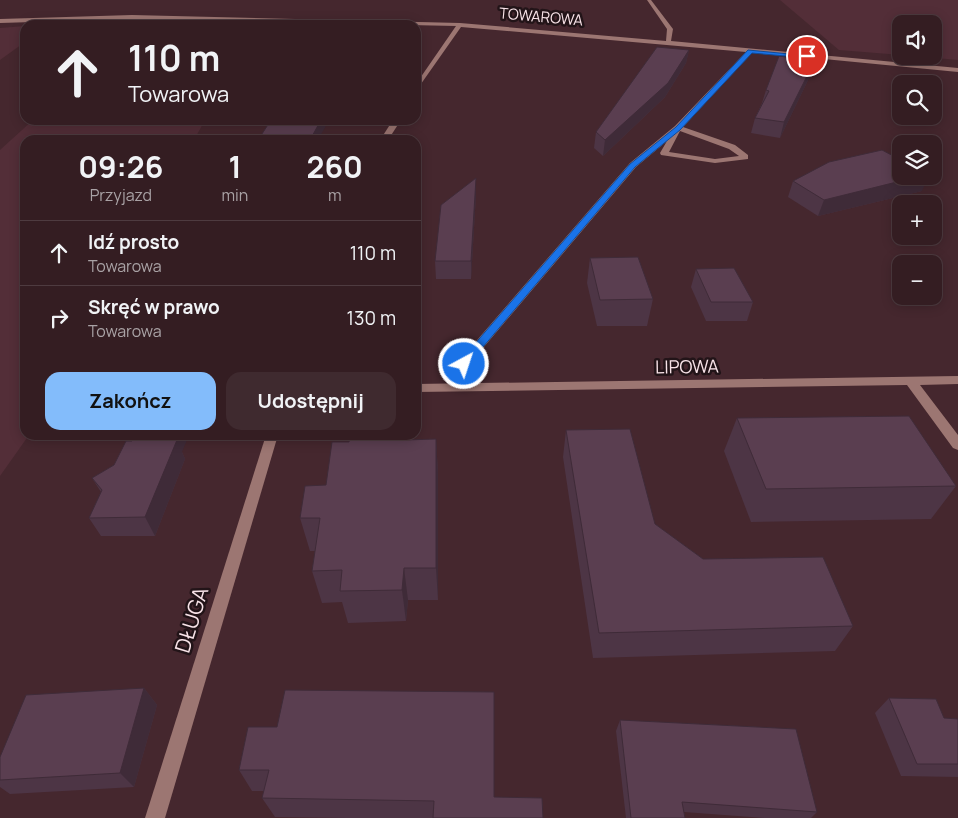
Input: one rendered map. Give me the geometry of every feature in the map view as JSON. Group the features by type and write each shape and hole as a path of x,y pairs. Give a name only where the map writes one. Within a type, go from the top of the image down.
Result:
{"street":[{"path":"649,0 670,29 671,33 668,43"},
{"name":"TOWAROWA","path":"33,20 132,17 255,20"},
{"name":"TOWAROWA","path":"0,21 20,20"},
{"name":"TOWAROWA","path":"421,24 460,25 958,70"},
{"path":"421,82 460,25"},
{"path":"464,364 633,165 678,128 750,51"},
{"path":"678,128 732,147 746,157 734,161 707,161 664,153 678,128"},
{"name":"LIPOWA","path":"421,388 958,380"},
{"path":"911,381 958,445"},
{"name":"DŁUGA","path":"155,818 270,440"}],"shaded area":[{"path":"780,0 958,0 958,60 942,59 942,15 892,15 892,54 839,50"},
{"path":"20,26 20,46 0,60 0,28"},
{"path":"28,125 202,125 197,135 20,135 20,440 25,440 0,476 0,150"}],"building":[{"path":"657,47 689,50 668,83 605,140 596,132"},
{"path":"779,56 814,62 784,122 755,118 769,91 766,90"},
{"path":"268,125 318,125 313,135 261,135"},
{"path":"882,150 892,155 892,183 824,200 793,181 829,162"},
{"path":"476,178 471,261 435,261 441,205"},
{"path":"638,257 653,299 600,300 590,258"},
{"path":"734,268 753,302 711,302 696,269"},
{"path":"909,416 956,486 766,489 737,418"},
{"path":"630,429 655,524 703,559 823,557 853,626 599,633 566,430"},
{"path":"436,439 436,568 404,568 402,590 340,591 342,570 312,571 320,518 300,518 305,486 326,485 332,442 349,442 349,440"},
{"path":"177,440 145,517 89,518 102,490 92,478 114,465 126,441"},
{"path":"144,688 120,773 0,780 0,757 26,695"},
{"path":"285,690 494,692 494,797 542,798 543,818 433,818 434,801 262,798 269,770 239,770 248,727 277,727"},
{"path":"889,698 936,699 944,718 958,719 958,764 917,764"},
{"path":"620,720 796,729 817,812 682,802 685,818 631,818"}],"route":[{"path":"464,364 633,165 678,128 750,51 807,56"}]}
